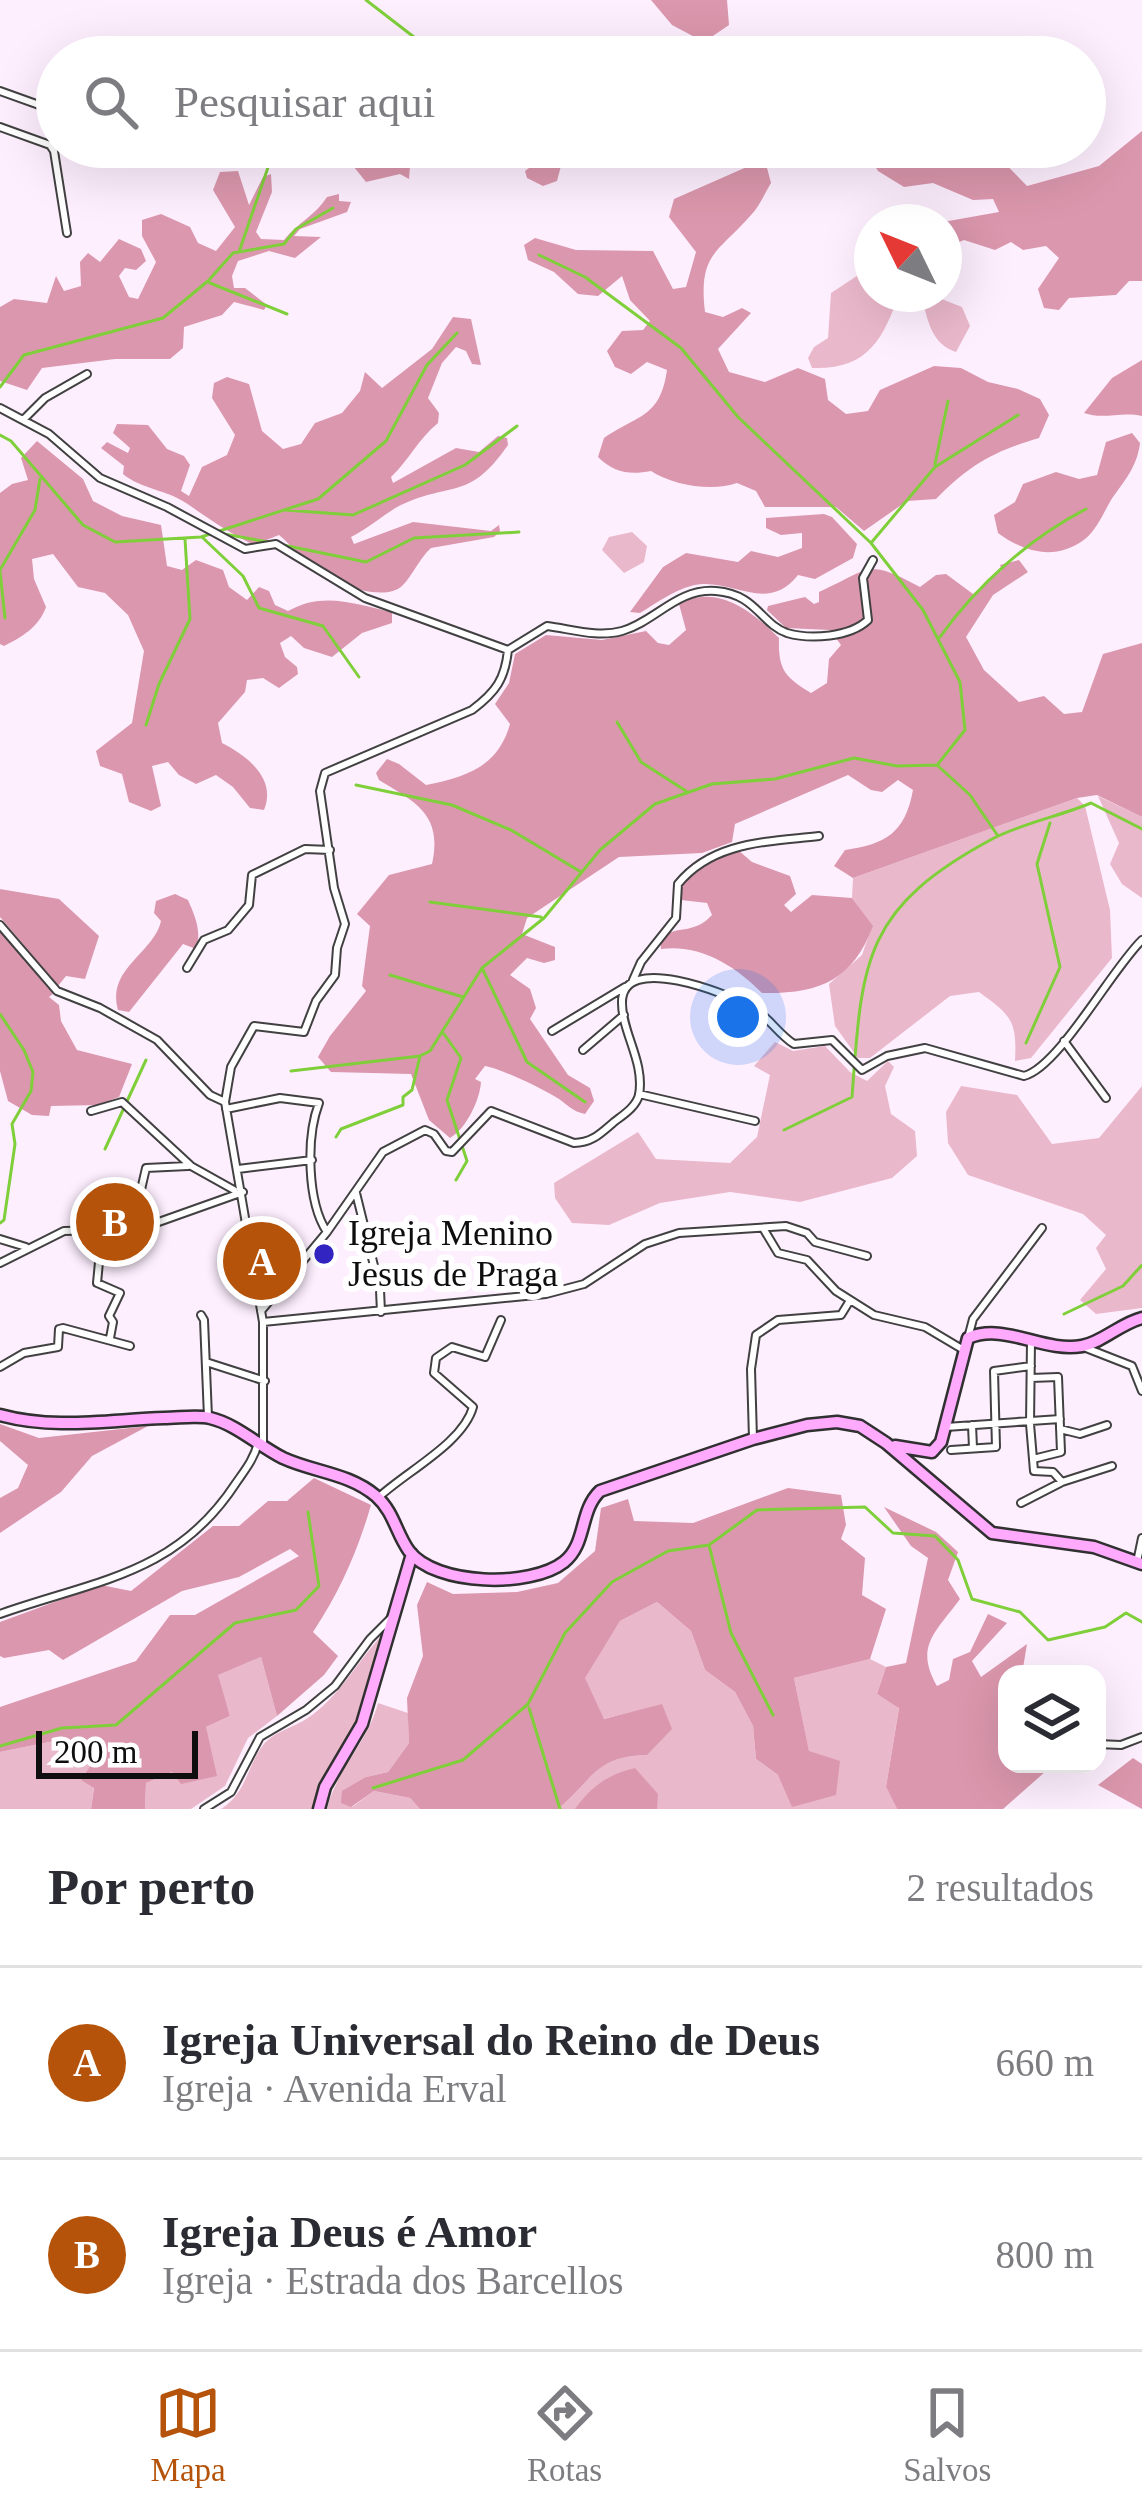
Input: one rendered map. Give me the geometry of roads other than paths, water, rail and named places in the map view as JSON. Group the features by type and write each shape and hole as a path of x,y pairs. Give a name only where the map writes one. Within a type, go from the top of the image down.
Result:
{"main road":[{"path":"886,1443 932,1452 946,1427 966,1344 992,1332 1083,1346 1142,1318"},
{"path":"0,1415 57,1426 208,1417 293,1462 341,1477 378,1498 397,1522 412,1554 435,1571 466,1578 541,1574 570,1558 579,1543 589,1502 600,1491 753,1439 837,1422 860,1426 886,1443 992,1533 1094,1547 1140,1563"},
{"path":"319,1809 325,1787 362,1724 412,1554"},
{"path":"406,1573 424,1564"}],"street":[{"path":"0,91 36,104"},
{"path":"0,127 36,141"},
{"path":"57,168 67,233"},
{"path":"23,420 45,398 87,374"},
{"path":"0,408 49,434 100,478 235,544 253,549 276,544 364,598 508,650"},
{"path":"508,650 547,626 603,634 626,630 689,592 735,595 754,604 784,632 826,636 858,630 868,620 862,578 874,560"},
{"path":"0,1614 147,1566 217,1514 254,1458 260,1445 265,1381 263,1322 226,1106 231,1067 248,1031 260,1025 304,1032 316,1001 334,975 345,924 320,791 326,773 472,710 505,677 508,650"},
{"path":"552,1031 633,980 640,962 676,918 678,884 708,856 741,846 819,836"},
{"path":"187,968 203,940 228,930 250,905 252,875 304,849 330,850"},
{"path":"0,925 57,991 158,1040 207,1093 226,1106 280,1098 319,1103 310,1133 314,1204 327,1232"},
{"path":"633,980 704,986 753,1008 794,1044 832,1040 862,1070 886,1056 925,1048 1024,1076 1047,1064 1142,940"},
{"path":"261,1311 327,1232 383,1152 416,1132 434,1134 452,1152 490,1111 574,1143 588,1143 633,1106 639,1094 635,1047 624,1015 625,987"},
{"path":"583,1050 624,1015"},
{"path":"1064,1041 1106,1098"},
{"path":"639,1094 755,1121"},
{"path":"91,1111 122,1102 190,1166 239,1191"},
{"path":"238,1169 312,1160"},
{"path":"139,1228 146,1168 190,1166"},
{"path":"0,1263 64,1231 139,1228 239,1191"},
{"path":"356,1193 381,1312"},
{"path":"263,1322 546,1294 584,1284 661,1237 786,1226 807,1233 815,1242 867,1256"},
{"path":"763,1228 778,1252 807,1260 850,1301 874,1315 925,1327 966,1344 974,1319 1042,1228"},
{"path":"102,1231 97,1282 120,1293 109,1316 114,1324 110,1338"},
{"path":"0,1239 26,1247"},
{"path":"753,1439 751,1370 756,1335 778,1320 841,1316 850,1301"},
{"path":"201,1316 208,1417"},
{"path":"378,1498 451,1441 471,1415 473,1407 466,1399 434,1373 436,1358 452,1347 484,1357 501,1319"},
{"path":"0,1367 24,1353 58,1347 59,1329 63,1328 130,1346"},
{"path":"1031,1340 1034,1472 1053,1472 1061,1482"},
{"path":"1083,1346 1132,1366 1142,1391"},
{"path":"205,1361 265,1381"},
{"path":"951,1450 996,1447 994,1371 1031,1366"},
{"path":"1031,1378 1058,1377 1061,1451 1033,1459"},
{"path":"946,1427 1060,1419"},
{"path":"972,1425 973,1448"},
{"path":"1060,1430 1080,1434 1107,1425"},
{"path":"1021,1503 1061,1482 1112,1466"},
{"path":"1140,1563 1142,1538"},
{"path":"204,1809 231,1792 260,1737 335,1686 393,1616"},
{"path":"1106,1744 1142,1737"}],"waterway":[{"path":"366,0 413,36"},
{"path":"239,252 268,168"},
{"path":"0,387 24,355 163,318 233,253 284,244 296,229 333,208"},
{"path":"539,255 585,277 681,348 738,417 871,543 923,610 960,682 965,730 938,764"},
{"path":"210,283 287,314"},
{"path":"0,435 11,441 83,525 115,542 201,537 318,499 386,441 427,365 457,333"},
{"path":"935,464 948,401"},
{"path":"871,543 935,467 1018,415"},
{"path":"285,510 353,515 465,465 517,426"},
{"path":"0,570 35,510 40,479"},
{"path":"940,637 1006,564 1086,509"},
{"path":"283,545 366,562 414,538 519,532"},
{"path":"224,534 268,542"},
{"path":"203,538 243,576 259,608 323,626 359,677"},
{"path":"146,725 159,684 190,619 185,539"},
{"path":"0,572 5,618"},
{"path":"617,722 641,762 686,791"},
{"path":"336,1137 341,1129 403,1105 420,1056 430,1051 482,968 544,918 600,850 655,804 712,784 775,779 854,758 897,766 937,765 970,795 998,836"},
{"path":"356,785 452,805 511,830 581,872"},
{"path":"784,1130 852,1097 867,973 894,914 918,889 994,838 1091,803 1142,829"},
{"path":"1026,1043 1060,967 1037,864 1050,823"},
{"path":"430,902 541,917"},
{"path":"483,970 527,1062 585,1102"},
{"path":"390,975 463,997"},
{"path":"0,1014 33,1072 31,1091 12,1124 15,1144 0,1223"},
{"path":"444,1034 461,1058 447,1100 467,1161 456,1180"},
{"path":"291,1071 420,1056"},
{"path":"105,1149 146,1060"},
{"path":"1064,1314 1123,1286 1142,1265"},
{"path":"373,1788 463,1760 528,1704 565,1633 612,1582 668,1551 709,1545 757,1510 865,1507 893,1533 935,1536 958,1560 972,1599 1020,1612 1048,1640 1105,1627 1126,1613 1142,1622"},
{"path":"0,1746 62,1728 116,1725 235,1623 296,1610 319,1586 308,1512"},
{"path":"709,1545 731,1633 773,1715"},
{"path":"529,1708 560,1809"}],"place":[{"name":"Igreja Deus é Amor","path":"115,1222"},
{"name":"Igreja Menino Jesus de Praga","path":"324,1254"},
{"name":"Igreja Universal do Reino de Deus","path":"262,1261"}]}
